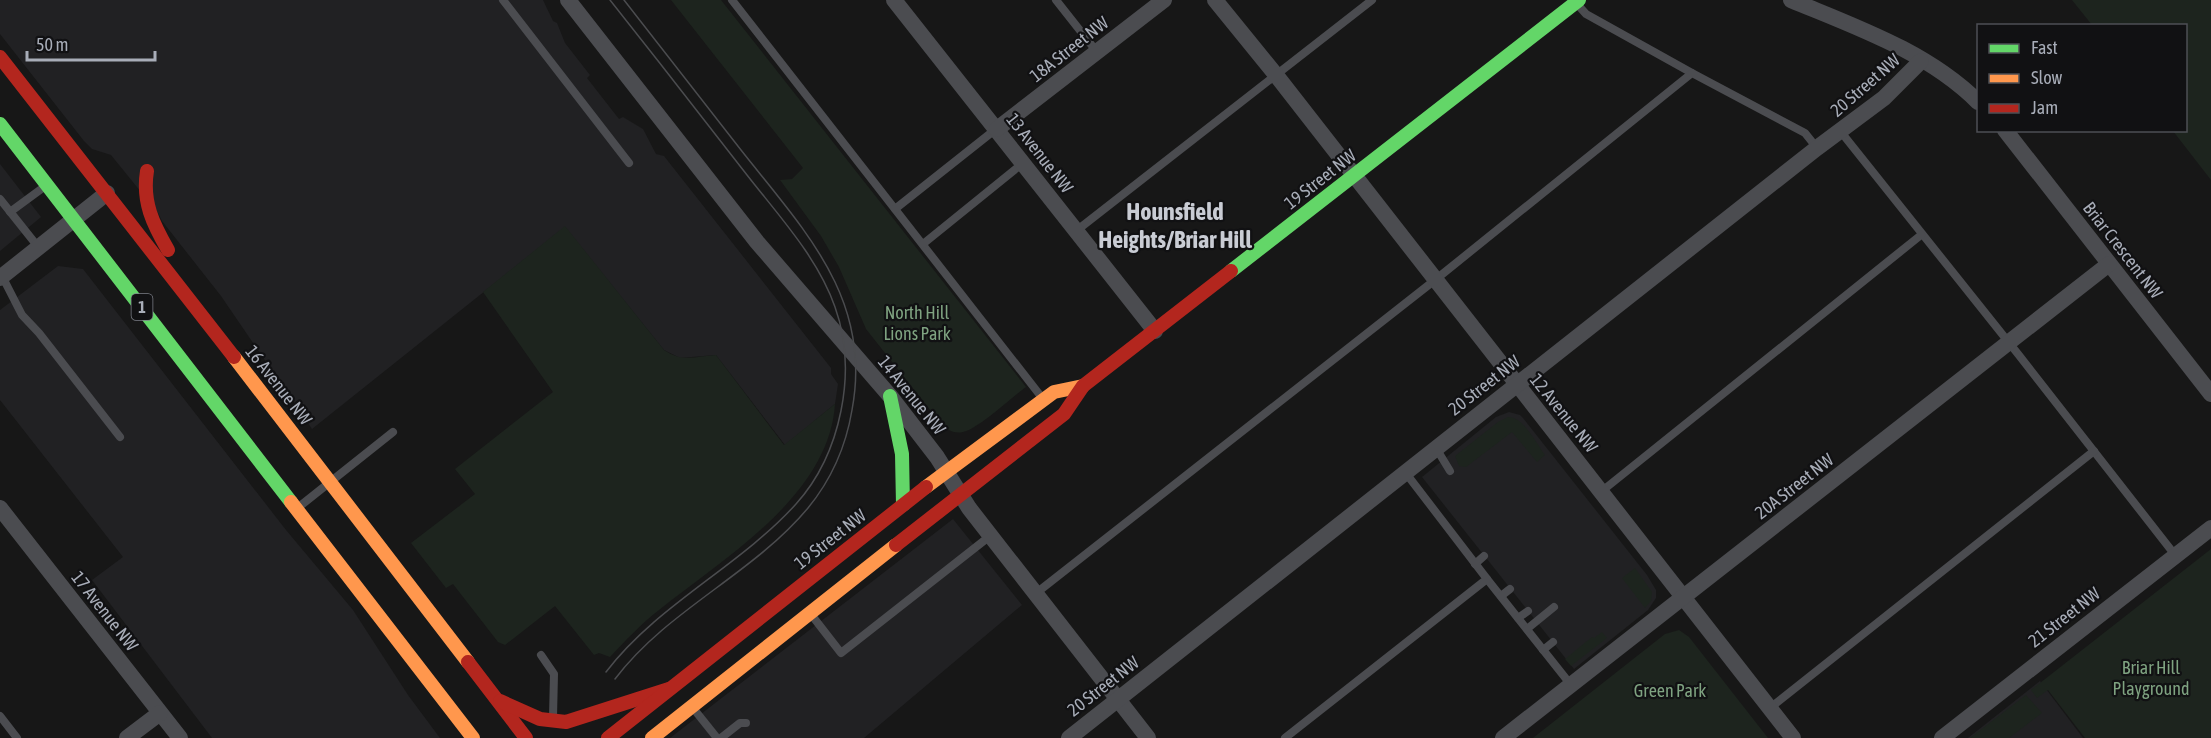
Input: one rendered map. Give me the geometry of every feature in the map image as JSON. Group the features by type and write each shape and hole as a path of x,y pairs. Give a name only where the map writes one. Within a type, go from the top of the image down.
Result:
{"main road":[{"name":"19 Street NW","path":"652,738 1064,414 1083,386 1577,1"},
{"name":"16 Avenue NW","path":"0,57 186,294 526,738"},
{"name":"1","path":"2,130 47,185 473,738"},
{"path":"147,171 143,186 144,197 152,220 178,267 186,294"},
{"name":"19 Street NW","path":"608,738 946,470 1054,392 1083,386"},
{"path":"890,396 902,454 903,505"},
{"path":"495,698 523,714 553,723 572,722 669,688"}],"street":[{"name":"14 Avenue NW","path":"568,0 762,249 890,396 946,470 990,536 1149,738"},
{"name":"13 Avenue NW","path":"894,0 1155,331"},
{"name":"18A Street NW","path":"997,129 1164,0"},
{"name":"12 Avenue NW","path":"1215,0 1276,75 1516,385 1602,491 1793,738"},
{"path":"1791,0 1884,39 1960,84 1977,101"},
{"name":"20 Street NW","path":"1069,738 1404,471 1884,98 1921,61"},
{"name":"Briar Crescent NW","path":"2007,132 2211,394"},
{"path":"1,275 39,249 107,193"},
{"name":"20A Street NW","path":"1503,738 2109,264"},
{"name":"17 Avenue NW","path":"0,508 180,738"},
{"name":"21 Street NW","path":"1942,738 2211,528"},
{"path":"127,738 160,712"}],"lane":[{"path":"503,0 629,163"},
{"path":"732,0 1043,399"},
{"path":"1056,0 1097,52"},
{"path":"1076,231 1372,0"},
{"path":"1577,1 1586,14 1805,133 1817,148"},
{"path":"1035,594 1435,280 1692,73"},
{"path":"895,209 997,129"},
{"path":"1841,132 2175,555"},
{"path":"923,244 1023,163"},
{"path":"39,249 4,206 47,185"},
{"path":"1602,491 1921,235"},
{"path":"1,275 22,315 39,333 120,436"},
{"path":"297,508 393,432"},
{"path":"1436,447 1450,471"},
{"path":"1770,708 2094,451"},
{"path":"1404,471 1571,685"},
{"path":"810,613 841,652 990,536"},
{"path":"1476,564 1484,556"},
{"path":"1285,738 1487,579"},
{"path":"1501,596 1510,589"},
{"path":"1527,629 1554,607"},
{"path":"1518,618 1528,611"},
{"path":"1543,650 1552,642"},
{"path":"541,655 554,674 553,723"},
{"path":"692,706 715,737 740,723 746,723"},
{"path":"0,716 17,738"}],"shaded area":[{"path":"0,0 543,0 553,21 557,23 565,43 590,75 587,78 619,119 623,117 643,129 656,154 664,156 831,368 831,374 838,384 835,404 785,445 716,355 680,358 664,350 565,227 312,429 221,296 158,213 111,155 92,149 84,141 0,34"},
{"path":"0,164 41,217 0,251"},
{"path":"58,266 83,269 286,530 353,610 408,695 440,738 212,738 92,580 123,557 0,400 0,310"},
{"path":"1509,412 1523,418 1647,575 1656,590 1656,598 1648,610 1574,669 1422,477 1496,417"},
{"path":"953,519 1022,605 864,738 670,738"},
{"path":"2040,681 2083,738 1968,738"}],"green space":[{"name":"North Hill Lions Park","path":"671,0 721,0 1026,387 969,430 957,432 942,425 866,329 839,267 821,236 780,180 792,179 803,168"},
{"path":"2072,0 2211,0 2211,180 2174,132 2187,132 2187,24 2091,24"},
{"path":"565,226 664,350 683,358 716,355 784,445 835,404 828,437 814,468 794,496 742,546 652,615 610,657 599,653 594,655 555,606 505,645 498,642 453,584 446,588 411,543 475,494 455,469 553,392 483,292"},
{"path":"1508,417 1514,418 1524,426 1545,455 1537,462 1512,432 1466,467 1459,466 1455,456 1498,422"},
{"name":"Briar Hill Playground","path":"2211,549 2211,738 2085,738 2048,690 2037,698 2031,690"},
{"path":"1635,568 1652,592 1651,601 1645,608 1622,578"},
{"name":"Green Park","path":"1679,630 1689,637 1768,738 1533,738 1665,634"},
{"path":"1602,632 1607,638 1571,666 1565,659 1592,637"},
{"path":"2026,695 2042,713 2009,738 1970,738"}],"tram line":[{"path":"606,672 650,626 774,527 796,504 812,484 834,437 845,384 842,332 835,307 819,271 784,222 610,0"},
{"path":"615,679 659,632 762,553 808,508 824,486 842,449 852,410 856,370 852,334 843,300 828,268 788,209 624,0"}],"traffic: fast":[{"path":"1231,271 1579,0"},
{"path":"0,124 291,502"},
{"path":"890,396 902,454 903,505"}],"traffic: slow":[{"path":"234,357 468,662"},
{"path":"926,487 1054,392 1083,386"},
{"path":"291,502 473,738"},
{"path":"652,738 896,545"}],"traffic: jam":[{"path":"0,57 234,357"},
{"path":"147,171 147,203 168,250"},
{"path":"896,545 1064,414 1083,386 1231,271"},
{"path":"608,738 926,487"},
{"path":"468,662 526,738"},
{"path":"500,701 540,719 566,722 669,689"}],"district":[{"name":"Hounsfield Heights/Briar Hill","path":"1175,225"}]}
